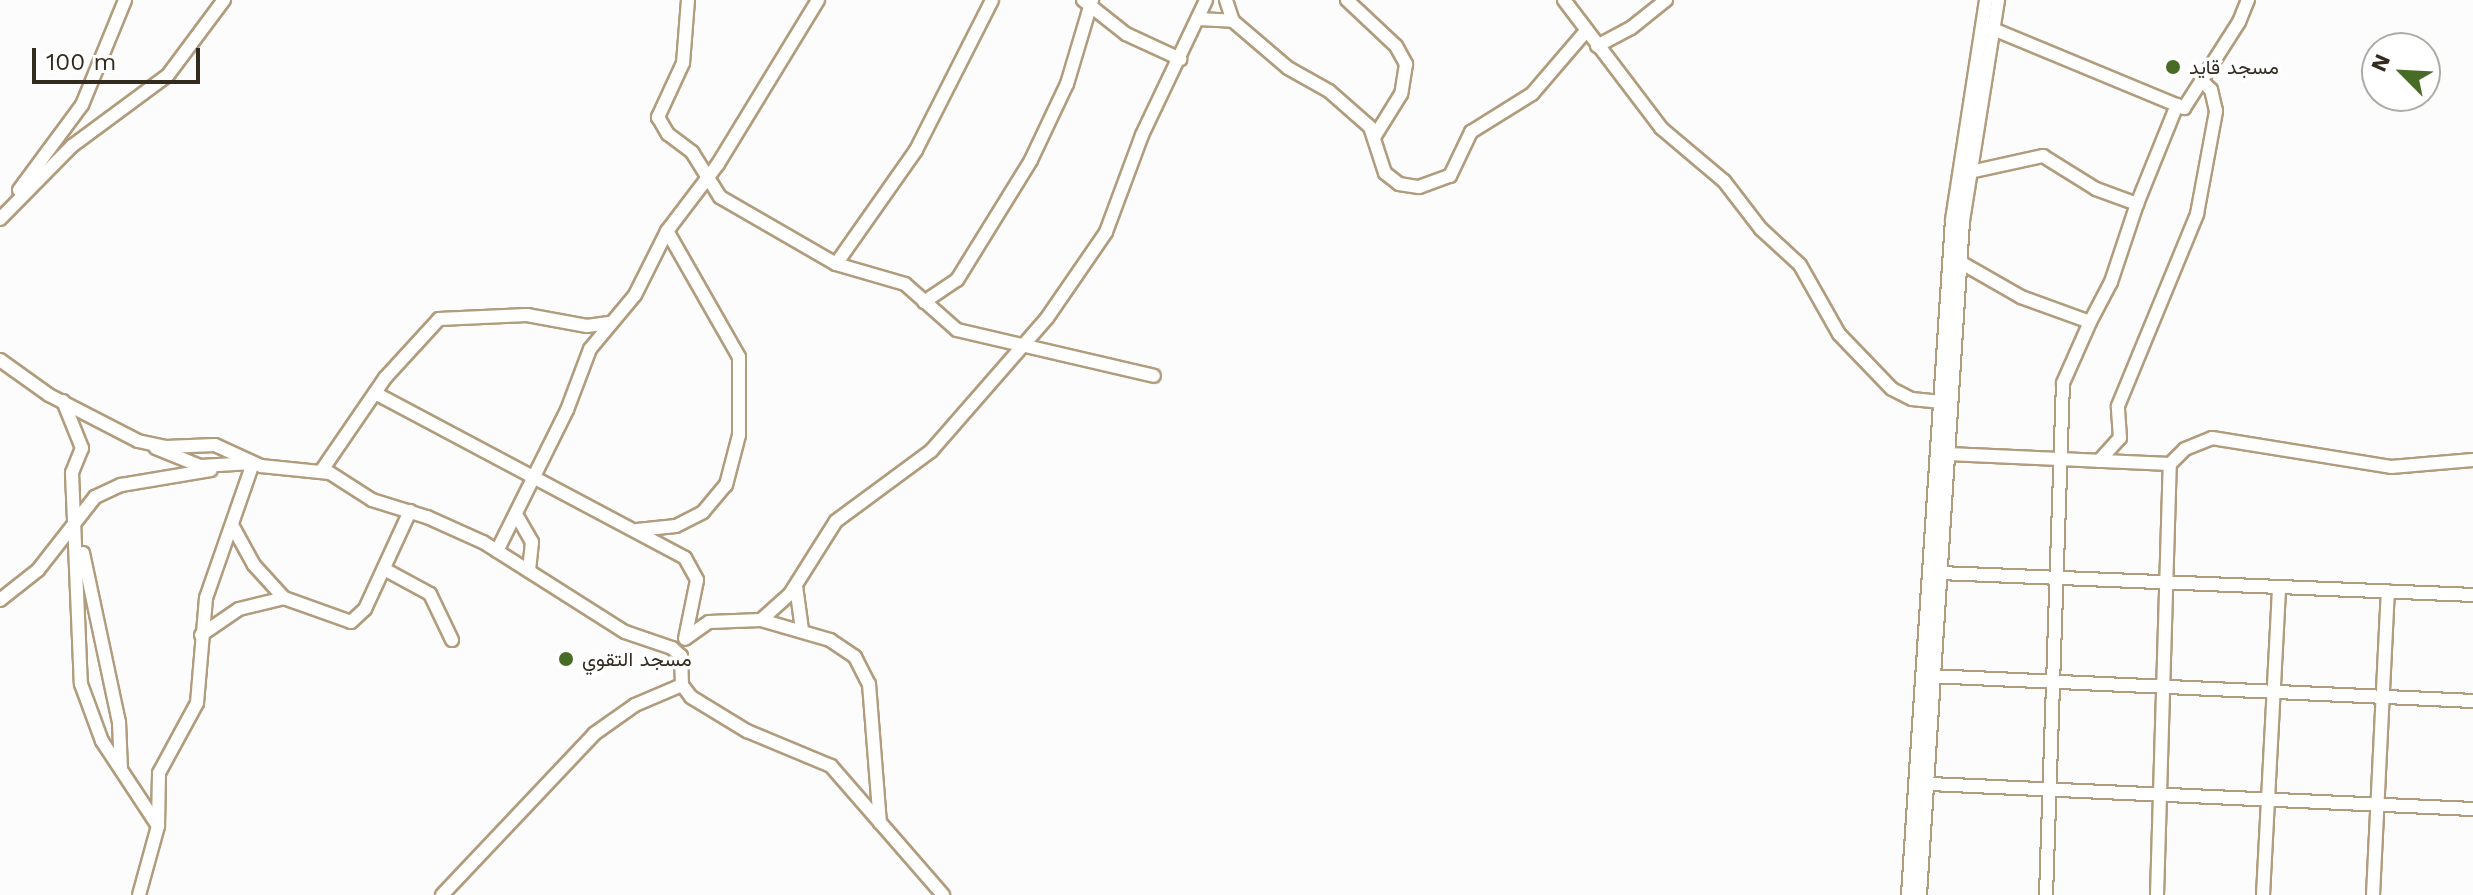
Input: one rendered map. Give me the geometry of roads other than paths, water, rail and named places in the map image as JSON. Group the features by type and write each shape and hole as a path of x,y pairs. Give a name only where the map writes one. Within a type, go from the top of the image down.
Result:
{"street":[{"path":"0,219 82,105 125,0"},
{"path":"10,207 83,136 168,75 224,0"},
{"path":"688,0 683,63 658,117 668,134 692,152 729,204 836,264 893,278 957,330 1154,376"},
{"path":"497,551 567,410 590,349 645,278 667,231 708,178 818,0"},
{"path":"836,264 916,150 992,0"},
{"path":"761,620 781,604 836,521 931,451 1022,347 1098,246 1142,135 1206,0"},
{"path":"1226,0 1233,21 1288,68 1329,91 1375,136 1381,166 1391,180 1419,187 1440,182 1457,168 1471,132 1532,94 1586,31"},
{"path":"1347,0 1396,46 1406,64 1401,94 1375,136"},
{"path":"1564,0 1597,46 1626,77 1661,128 1724,181 1761,229 1800,265 1839,334 1892,389 1912,399 1939,402"},
{"path":"1597,46 1631,28 1666,0"},
{"path":"1920,895 1930,784 1928,676 1939,402 1952,220 1986,0"},
{"path":"1908,895 1940,573 1960,262 1970,172 1998,0"},
{"path":"1993,29 2184,108 2248,0"},
{"path":"924,302 957,280 1031,160 1067,84 1089,1 1126,34 1180,59"},
{"path":"1198,19 1233,21"},
{"path":"2099,461 2120,438 2118,406 2197,214 2216,111 2211,90 2202,81"},
{"path":"2046,895 2063,459 2063,383 2111,282 2137,204 2177,105"},
{"path":"1970,172 2043,156 2096,189 2137,204"},
{"path":"637,530 676,526 703,512 726,485 739,435 739,357 667,231"},
{"path":"1960,262 2021,297 2090,322"},
{"path":"322,470 375,393 409,357 425,329 447,316 527,315 587,326 609,323"},
{"path":"0,360 63,401 152,446 183,461 218,467"},
{"path":"375,393 531,479 637,530 685,558 695,572 685,639 678,651 682,685 691,697 747,731 831,766 943,895"},
{"path":"63,401 82,448 72,473 78,544 81,684 96,729 158,826"},
{"path":"2157,895 2170,464 2185,449 2212,438 2391,467 2473,460"},
{"path":"152,446 215,445 253,463"},
{"path":"1948,454 2170,464"},
{"path":"139,895 158,826 159,773 189,723 200,691 201,635 210,584 253,463"},
{"path":"0,600 38,570 76,517 95,497 121,485 253,463 322,470 362,496 410,511 497,551 625,632 678,651"},
{"path":"232,525 254,565 284,598 351,622 362,615 410,511"},
{"path":"517,516 532,542 529,571"},
{"path":"78,544 89,569 95,629 116,706 121,769"},
{"path":"384,569 430,594 452,640"},
{"path":"1940,573 2473,595"},
{"path":"796,583 802,630"},
{"path":"2263,895 2279,587"},
{"path":"2373,895 2388,591"},
{"path":"201,635 239,609 284,598"},
{"path":"685,639 709,622 761,620 802,630 844,647 864,670 872,699 880,823"},
{"path":"1928,676 2473,701"},
{"path":"442,895 594,734 635,705 682,685"},
{"path":"1930,784 2473,809"}],"place":[{"name":"مسجد قايد","path":"2173,67"},
{"name":"مسجد التقوي","path":"566,659"}]}
